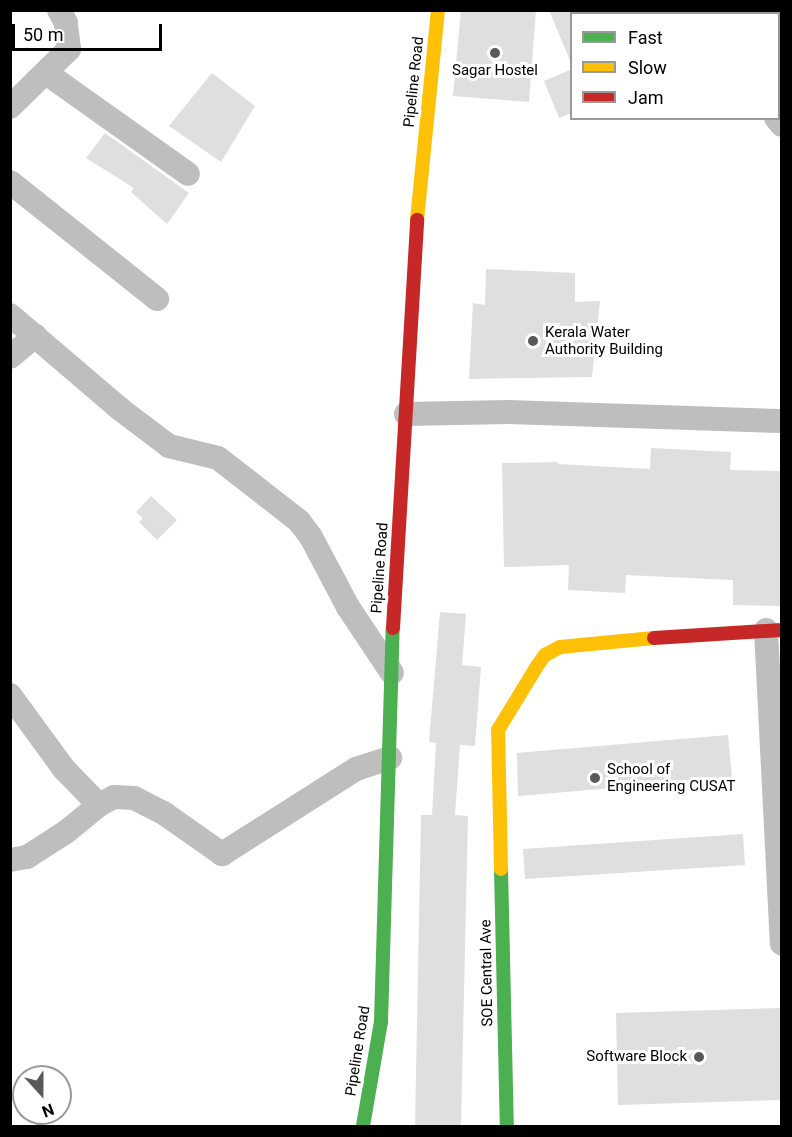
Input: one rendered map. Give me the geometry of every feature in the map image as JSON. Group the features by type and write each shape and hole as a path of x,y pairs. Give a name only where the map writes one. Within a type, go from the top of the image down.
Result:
{"street":[{"path":"10,107 69,49 66,23 59,10"},
{"name":"Pipeline Road","path":"363,1126 381,1022 393,617 418,199 438,10"},
{"path":"46,73 188,174"},
{"path":"10,182 157,299"},
{"path":"10,315 169,446 218,458 299,521 311,537 348,607 392,673"},
{"path":"10,357 35,336"},
{"path":"406,414 508,412 782,421"},
{"path":"774,630 782,944"},
{"name":"SOE Central Ave","path":"507,1126 498,730 545,655 560,647 605,641 774,630"},
{"path":"10,695 64,769 91,811"},
{"path":"10,860 27,856 114,797 134,798 165,814 222,854 356,769 390,759"}],"building":[{"name":"Sagar Hostel","path":"461,10 536,10 529,102 453,96"},
{"path":"549,10 572,10 570,12 570,61"},
{"path":"570,70 570,114 559,118 544,81"},
{"path":"212,73 255,106 221,162 169,126"},
{"path":"105,133 189,193 167,224 131,192 134,188 86,158"},
{"name":"Kerala Water Authority Building","path":"486,269 575,273 575,302 600,301 592,377 469,379 473,303 485,305"},
{"path":"651,448 731,452 730,470 782,471 782,606 733,605 733,580 626,575 625,593 568,590 569,565 504,567 502,463 558,462 558,464 650,469"},
{"path":"151,496 177,520 157,540 139,522 143,518 136,512"},
{"path":"440,612 466,614 462,665 481,667 475,746 460,745 455,815 468,816 461,1126 415,1126 421,815 432,815 436,743 429,742"},
{"path":"728,735 732,778 518,796 517,753"},
{"path":"743,834 745,865 525,879 523,849"},
{"name":"Software Block","path":"782,1008 782,1100 618,1105 616,1013"}],"traffic: fast":[{"path":"363,1126 381,1022 393,628"},
{"path":"501,869 507,1126"}],"traffic: slow":[{"path":"417,220 438,10"},
{"path":"501,869 498,730 537,666 545,655 560,647 654,638"}],"traffic: jam":[{"path":"393,628 417,220"},
{"path":"654,638 782,630"}],"place":[{"name":"Sagar Hostel","path":"495,53"},
{"name":"Kerala Water Authority Building","path":"533,341"},
{"name":"School of Engineering CUSAT","path":"595,778"},
{"name":"Software Block","path":"699,1057"}]}
